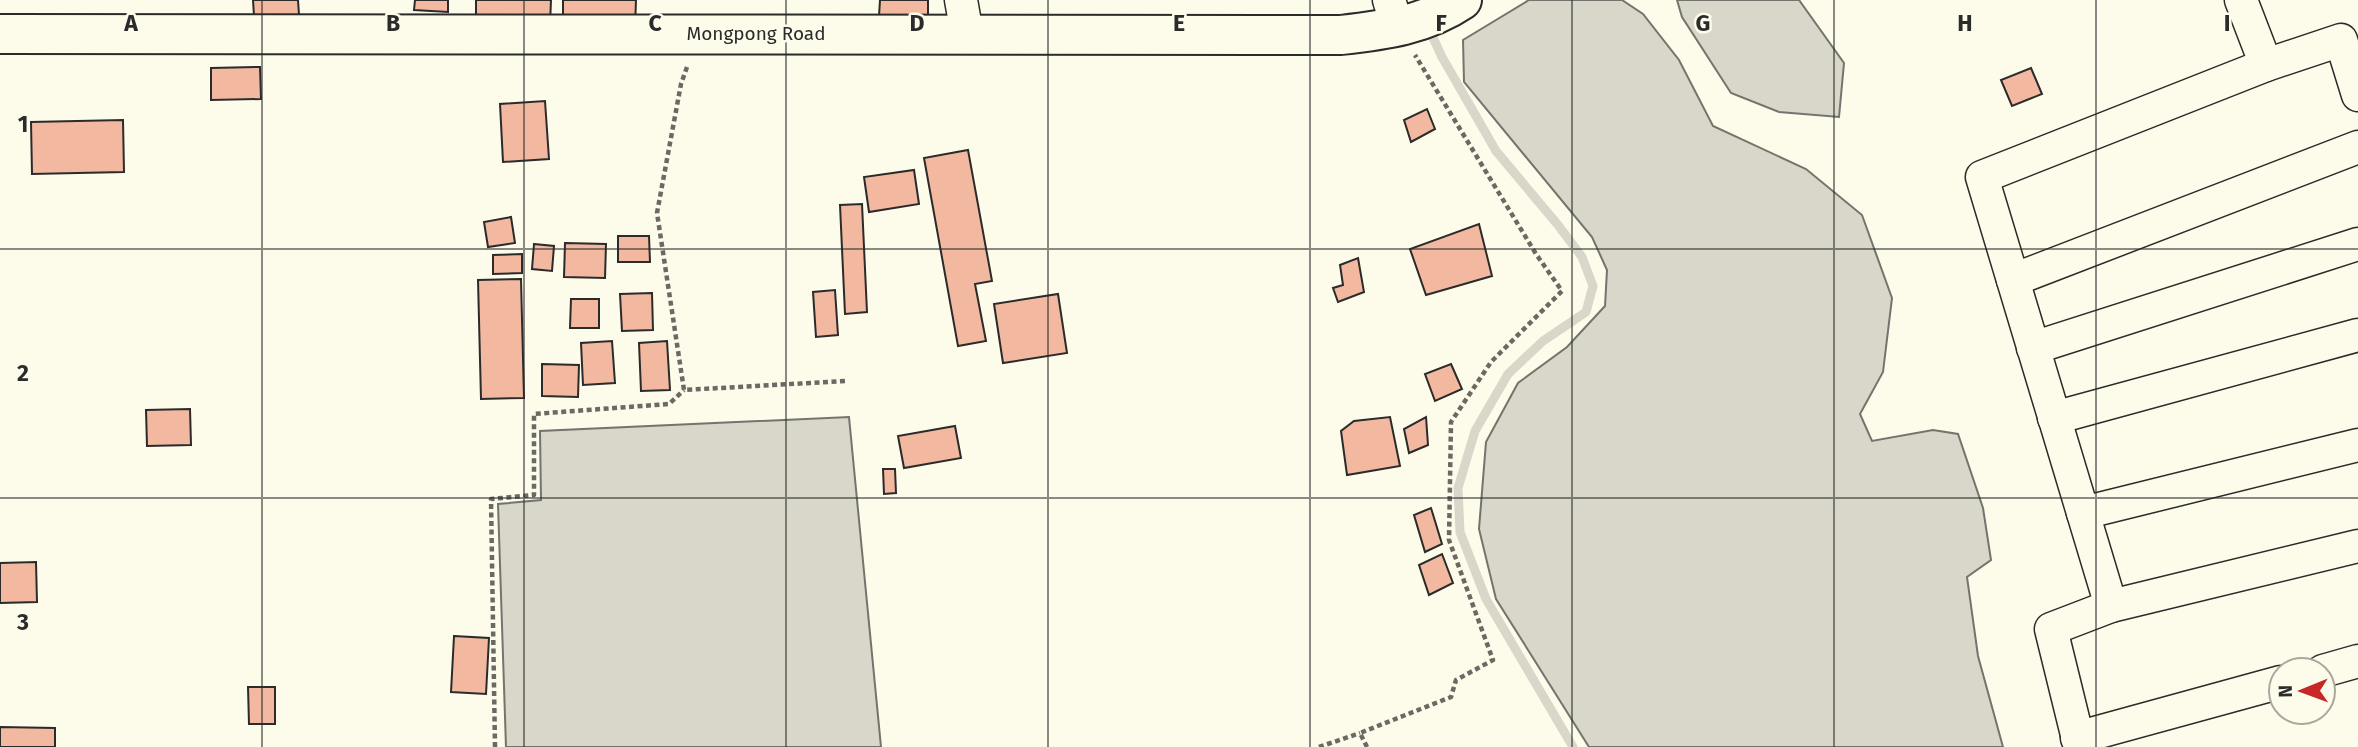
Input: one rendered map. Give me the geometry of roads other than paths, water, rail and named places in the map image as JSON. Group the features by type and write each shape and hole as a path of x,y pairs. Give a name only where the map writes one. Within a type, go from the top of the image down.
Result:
{"main road":[{"name":"Mongpong Road","path":"0,34 700,33 964,17 1342,36 1393,14 1443,13 1462,0"}],"street":[{"path":"2241,0 2266,65"},
{"path":"2111,606 1982,177 2266,65 2341,40 2358,95"},
{"path":"2013,280 2358,147"},
{"path":"2033,348 2358,244"},
{"path":"2054,418 2358,335"},
{"path":"2083,513 2358,446"},
{"path":"2267,686 2078,742 2051,629 2111,606 2358,545"},
{"path":"2337,667 2358,662"}],"waterway":[{"path":"1428,27 1442,57 1496,151 1582,257 1593,286 1586,312 1543,341 1508,374 1475,431 1458,488 1460,532 1486,599 1573,747"}]}
